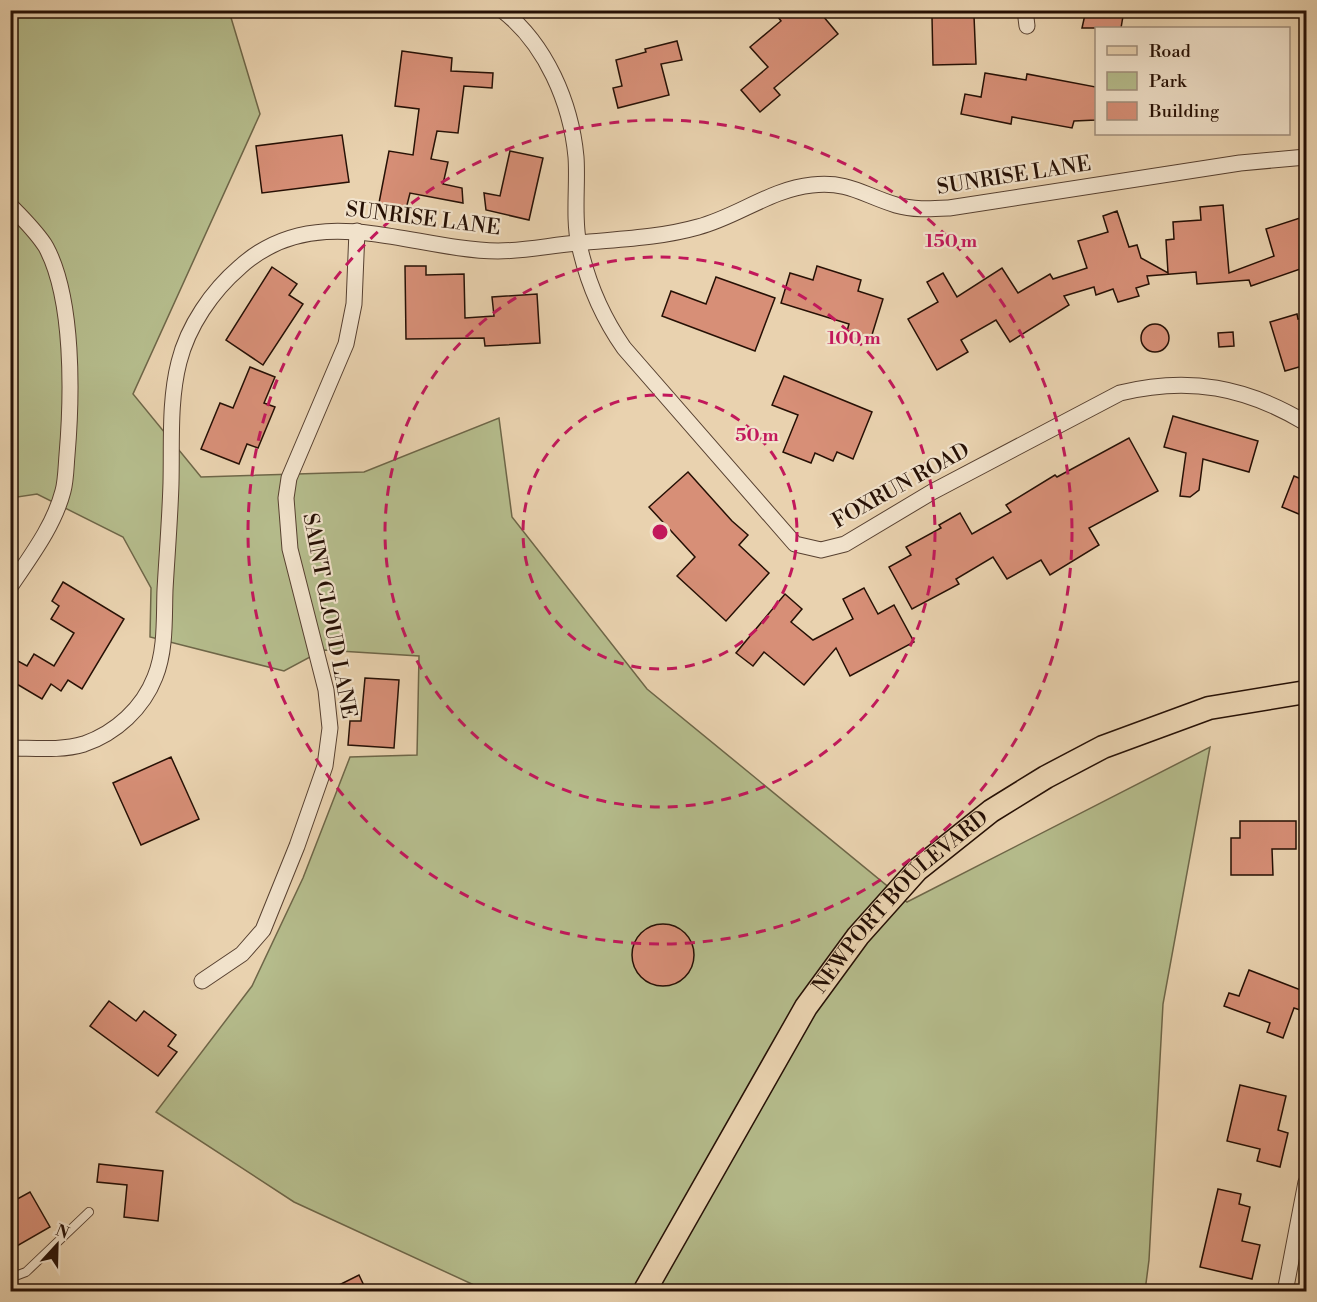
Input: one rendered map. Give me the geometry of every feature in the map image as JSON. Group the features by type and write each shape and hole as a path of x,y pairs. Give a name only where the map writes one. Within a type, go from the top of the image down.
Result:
{"main road":[{"name":"NEWPORT BOULEVARD","path":"644,1292 806,1006 858,936 917,870 991,811 1046,777 1103,747 1209,708 1306,692"}],"street":[{"name":"FOXRUN ROAD","path":"502,10 528,37 549,66 569,116 576,156 578,243 607,324 624,348 795,544 821,550 845,544 932,492 1120,393 1166,385 1197,385 1228,389 1258,399 1306,423"},
{"path":"1025,10 1027,26"},
{"name":"SUNRISE LANE","path":"10,748 50,749 83,744 109,732 130,717 156,676 163,636 171,487 173,393 184,346 197,318 220,287 238,268 270,245 299,235 330,230 388,234 468,250 504,251 643,239 701,227 775,195 809,185 839,185 863,191 895,205 922,210 949,208 1240,163 1306,157"},
{"path":"10,205 45,247 61,288 67,326 69,382 64,490 50,525 10,587"},
{"name":"SAINT CLOUD LANE","path":"202,981 242,954 263,930 297,846 325,766 330,728 326,690 290,549 286,498 290,478 346,344 354,304 357,231"},
{"path":"1285,1292 1306,1182"}],"lane":[{"path":"10,1278 26,1272 89,1212"}],"green space":[{"path":"10,11 229,11 260,114 133,394 201,477 364,472 499,418 512,517 647,689 907,902 1210,747 1163,1004 1149,1260 1145,1291 487,1291 294,1202 156,1112 252,986 303,878 350,757 417,755 419,656 323,650 284,671 150,637 151,588 123,537 37,494 11,498"}],"building":[{"path":"773,10 799,10 805,17 813,10 818,10 838,34 774,88 780,95 760,112 741,90 768,67 750,47 781,21"},
{"path":"1086,10 1124,10 1121,27 1082,28"},
{"path":"974,16 976,64 933,65 932,17"},
{"path":"677,41 682,60 661,64 669,95 618,108 613,88 622,86 616,60 646,52 645,49"},
{"path":"402,51 452,58 451,71 493,73 492,88 464,86 458,133 437,131 431,159 448,162 443,184 462,188 463,203 410,193 406,209 379,203 389,151 413,155 419,109 395,106"},
{"path":"985,73 1026,80 1027,74 1095,87 1095,120 1074,121 1072,128 1012,117 1011,124 961,114 965,94 981,97"},
{"path":"342,135 349,182 262,193 256,146"},
{"path":"510,151 543,158 529,220 486,210 484,193 500,196"},
{"path":"1223,205 1229,273 1274,256 1266,229 1306,216 1306,267 1251,286 1249,280 1197,284 1196,272 1147,276 1149,284 1136,288 1139,296 1118,302 1113,289 1096,295 1094,287 1064,296 1069,305 1010,342 996,320 961,340 968,352 937,370 908,319 938,302 927,282 943,273 957,297 1002,268 1018,293 1050,274 1053,279 1087,268 1078,241 1108,232 1103,216 1117,211 1129,247 1137,245 1141,258 1168,273 1166,240 1174,239 1173,222 1201,220 1200,207"},
{"path":"405,266 426,266 426,275 464,274 465,318 494,316 492,297 537,294 540,343 485,346 484,338 406,339"},
{"path":"817,266 861,280 858,291 883,299 871,338 847,331 849,324 781,303 790,273 813,280"},
{"path":"272,267 297,284 289,295 303,304 263,365 226,340"},
{"path":"716,277 775,298 755,351 662,316 671,291 706,304"},
{"path":"1297,314 1298,319 1306,317 1306,365 1285,371 1270,322"},
{"path":"1155,324 1165,328 1169,338 1165,348 1155,352 1145,348 1141,338 1145,328"},
{"path":"1233,332 1234,346 1219,347 1218,333"},
{"path":"250,367 275,377 264,403 275,407 258,448 247,444 239,464 201,449 220,403 233,408"},
{"path":"784,376 872,412 853,459 837,452 833,461 815,453 811,463 783,452 798,415 772,405"},
{"path":"1173,416 1258,441 1249,472 1203,459 1199,490 1190,497 1180,496 1186,453 1164,447"},
{"path":"1129,438 1158,491 1089,528 1099,545 1050,575 1041,560 1007,579 993,557 956,579 959,584 912,609 889,567 911,555 906,547 941,528 939,525 960,513 972,534 1011,512 1006,505 1055,475 1057,477"},
{"path":"688,472 732,521 748,535 739,545 769,573 726,621 677,576 695,557 649,507"},
{"path":"1294,476 1306,481 1306,517 1282,507"},
{"path":"63,582 124,619 82,689 68,680 61,691 51,684 42,699 10,680 10,670 16,660 27,666 34,654 54,666 74,633 51,619 59,606 52,601"},
{"path":"864,588 878,614 894,605 914,642 850,676 836,648 804,685 764,652 753,666 736,653 785,594 802,609 791,622 813,640 853,619 843,599"},
{"path":"365,678 399,680 394,748 348,745 350,721 361,721"},
{"path":"171,757 199,819 141,845 113,783"},
{"path":"1240,821 1296,821 1296,849 1272,849 1273,875 1231,875 1231,838 1240,838"},
{"path":"663,924 675,926 685,933 692,943 694,955 692,967 685,977 675,984 663,986 651,984 641,977 634,967 632,955 634,943 641,933 651,926"},
{"path":"1249,970 1306,992 1306,1012 1294,1008 1283,1038 1267,1032 1270,1023 1224,1006 1229,993 1239,996"},
{"path":"109,1001 136,1021 144,1011 176,1035 168,1046 177,1052 158,1076 90,1026"},
{"path":"1240,1085 1286,1096 1278,1130 1288,1133 1280,1167 1257,1161 1260,1149 1227,1141"},
{"path":"99,1164 163,1171 158,1221 124,1217 127,1185 97,1182"},
{"path":"1218,1189 1241,1194 1239,1204 1250,1207 1242,1241 1260,1245 1252,1279 1200,1267"},
{"path":"30,1192 50,1227 10,1250 10,1203"},
{"path":"359,1275 367,1292 325,1292"}]}
